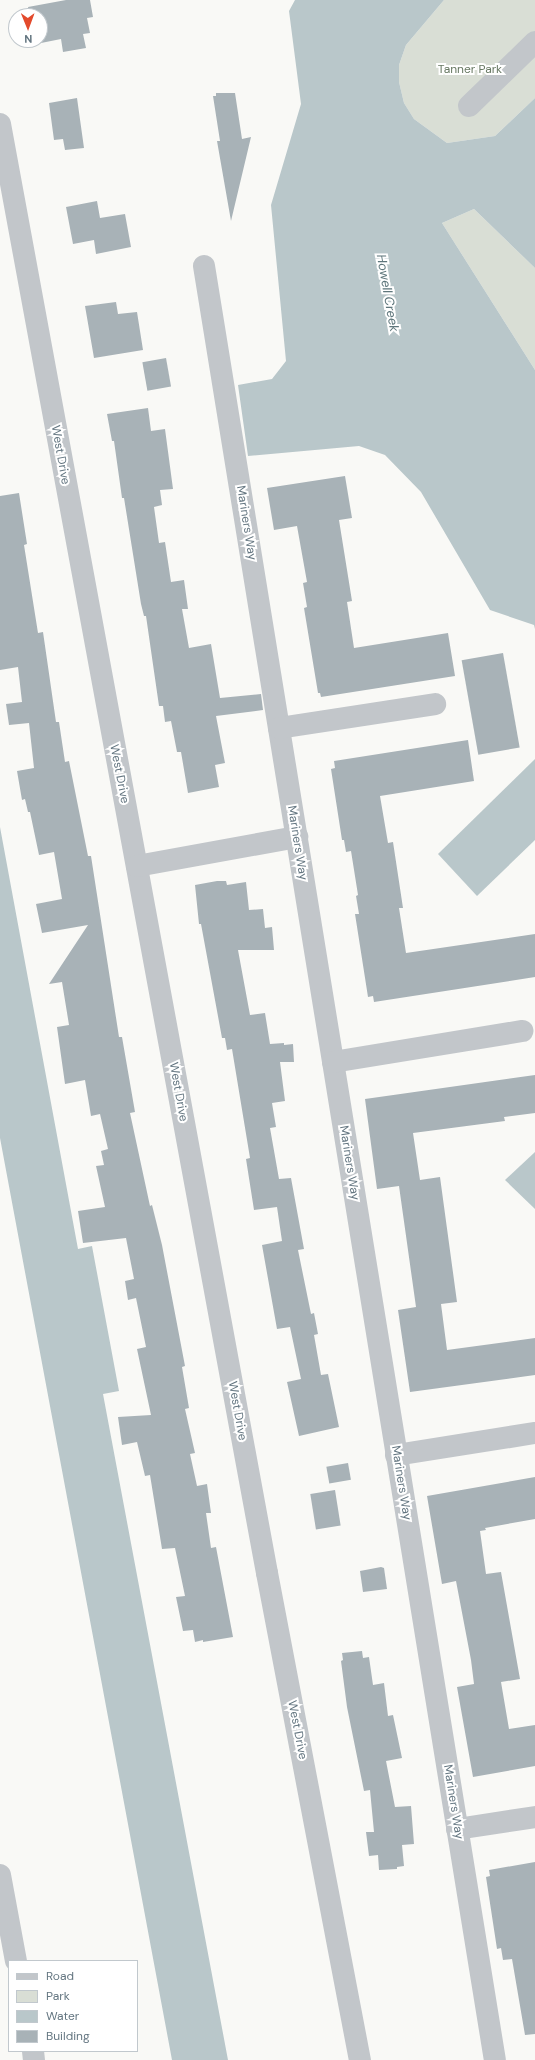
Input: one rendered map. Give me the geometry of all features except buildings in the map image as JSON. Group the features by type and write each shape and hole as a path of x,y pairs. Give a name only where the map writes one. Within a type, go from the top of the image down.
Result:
{"street":[{"path":"469,106 535,42"},
{"name":"West Drive","path":"0,124 266,1573 360,2060"},
{"name":"Mariners Way","path":"204,266 495,2060"},
{"path":"279,728 435,704"},
{"path":"137,866 297,838"},
{"path":"333,1062 522,1031"},
{"path":"396,1455 535,1434"},
{"path":"457,1829 535,1817"},
{"path":"0,1874 16,1960"}],"green space":[{"name":"Tanner Park","path":"444,0 535,0 535,98 495,136 447,143 414,119 404,103 399,82 399,65 406,45"},
{"path":"474,209 535,268 535,370 442,223"}],"water":[{"name":"Howell Creek","path":"295,0 444,0 406,45 399,65 399,82 404,103 414,119 447,143 495,136 535,98 535,268 474,209 442,223 535,370 535,629 534,625 490,610 421,492 385,455 359,446 248,456 238,385 272,379 286,361 271,205 301,104 289,11"},
{"path":"535,759 535,840 477,896 438,854"},
{"path":"0,827 78,1249 92,1246 119,1391 103,1394 228,2060 172,2060 0,1138"},
{"path":"535,1152 535,1209 505,1180"}]}
